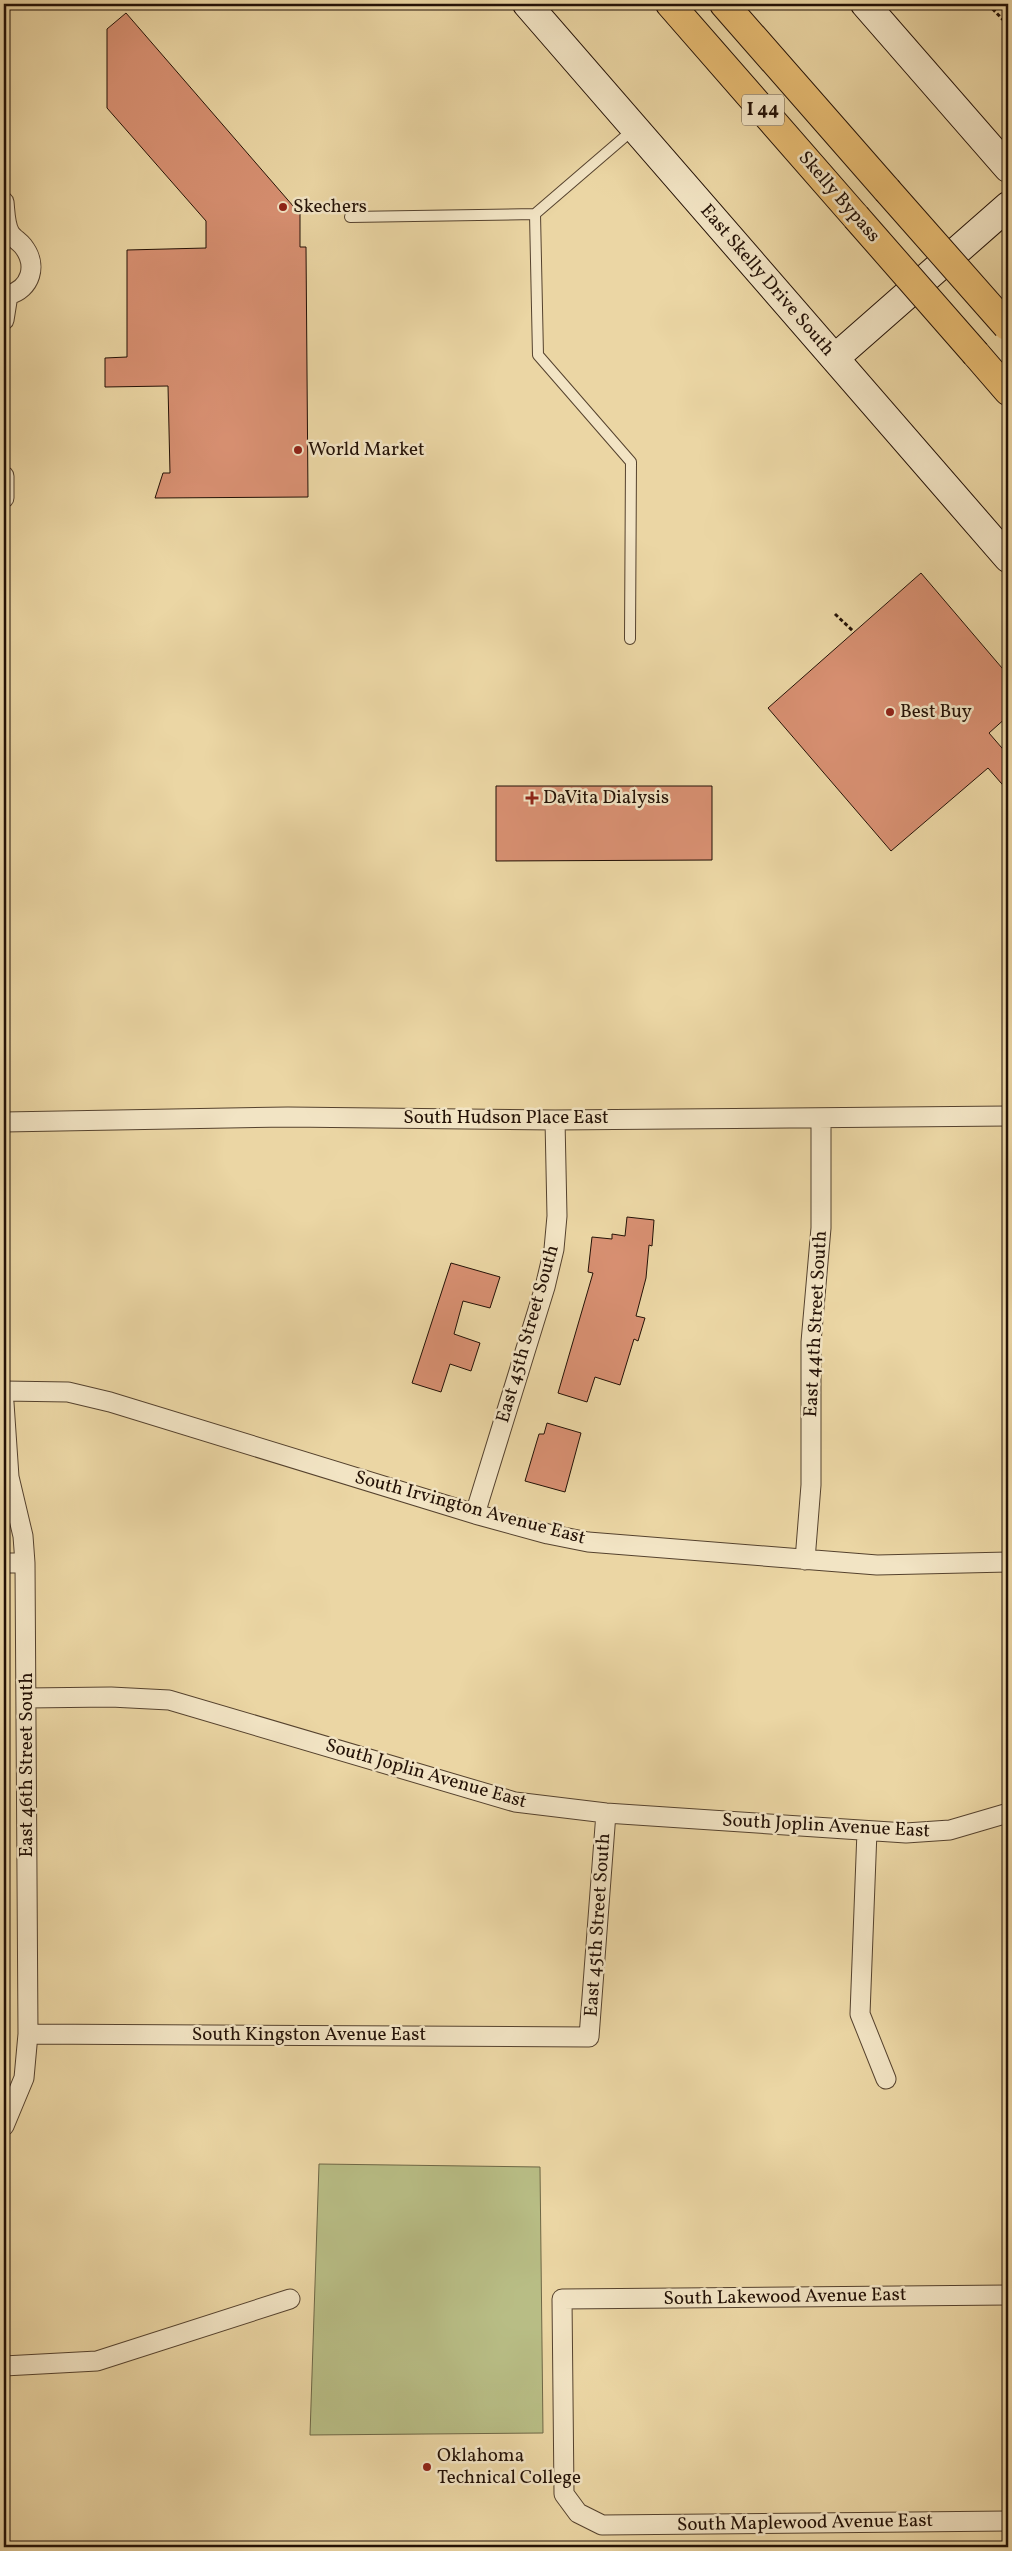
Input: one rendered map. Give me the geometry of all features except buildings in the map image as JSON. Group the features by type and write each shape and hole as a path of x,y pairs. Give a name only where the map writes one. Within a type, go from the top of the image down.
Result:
{"highway":[{"name":"Skelly Bypass","path":"670,4 1008,391"},
{"name":"I 44","path":"724,4 1008,327"}],"main road":[{"name":"East Skelly Drive South","path":"527,4 1008,558"},
{"path":"865,4 1008,168"},
{"path":"835,358 1008,206"}],"street":[{"path":"4,202 6,235 24,247 31,268 25,287 18,292 6,293 4,320"},
{"path":"4,476 4,498"},
{"name":"South Hudson Place East","path":"4,1122 288,1117 555,1120 1008,1116"},
{"name":"East 44th Street South","path":"805,1560 811,1485 811,1342 821,1228 821,1118"},
{"name":"East 45th Street South","path":"475,1514 545,1287 554,1249 557,1216 555,1120"},
{"name":"South Irvington Avenue East","path":"4,1391 68,1392 110,1402 475,1514 548,1534 588,1542 876,1565 1008,1562"},
{"name":"East 46th Street South","path":"4,1403 9,1477 23,1536 25,1563 28,2034 24,2078 4,2126"},
{"path":"4,1563 25,1563"},
{"name":"South Joplin Avenue East","path":"27,1698 111,1697 169,1700 515,1802 606,1813 906,1833 943,1831 1008,1812"},
{"name":"East 45th Street South","path":"589,2037 606,1813"},
{"path":"868,1831 860,2014 886,2079"},
{"name":"South Kingston Avenue East","path":"28,2034 589,2037"},
{"name":"South Lakewood Avenue East","path":"602,2525 578,2513 564,2494 562,2298 1008,2294"},
{"path":"4,2366 97,2362 290,2299"},
{"name":"South Maplewood Avenue East","path":"602,2525 1008,2521"}],"lane":[{"path":"350,217 535,214 635,128"},
{"path":"535,214 538,355 631,462 630,639"}],"path":[{"path":"988,4 1008,25"},
{"path":"835,614 854,632"}],"green space":[{"path":"319,2164 540,2167 543,2433 310,2435"}],"place":[{"name":"Skechers","path":"283,207"},
{"name":"World Market","path":"298,450"},
{"name":"Best Buy","path":"890,712"},
{"name":"DaVita Dialysis","path":"532,798"},
{"name":"Oklahoma Technical College","path":"427,2467"}]}
